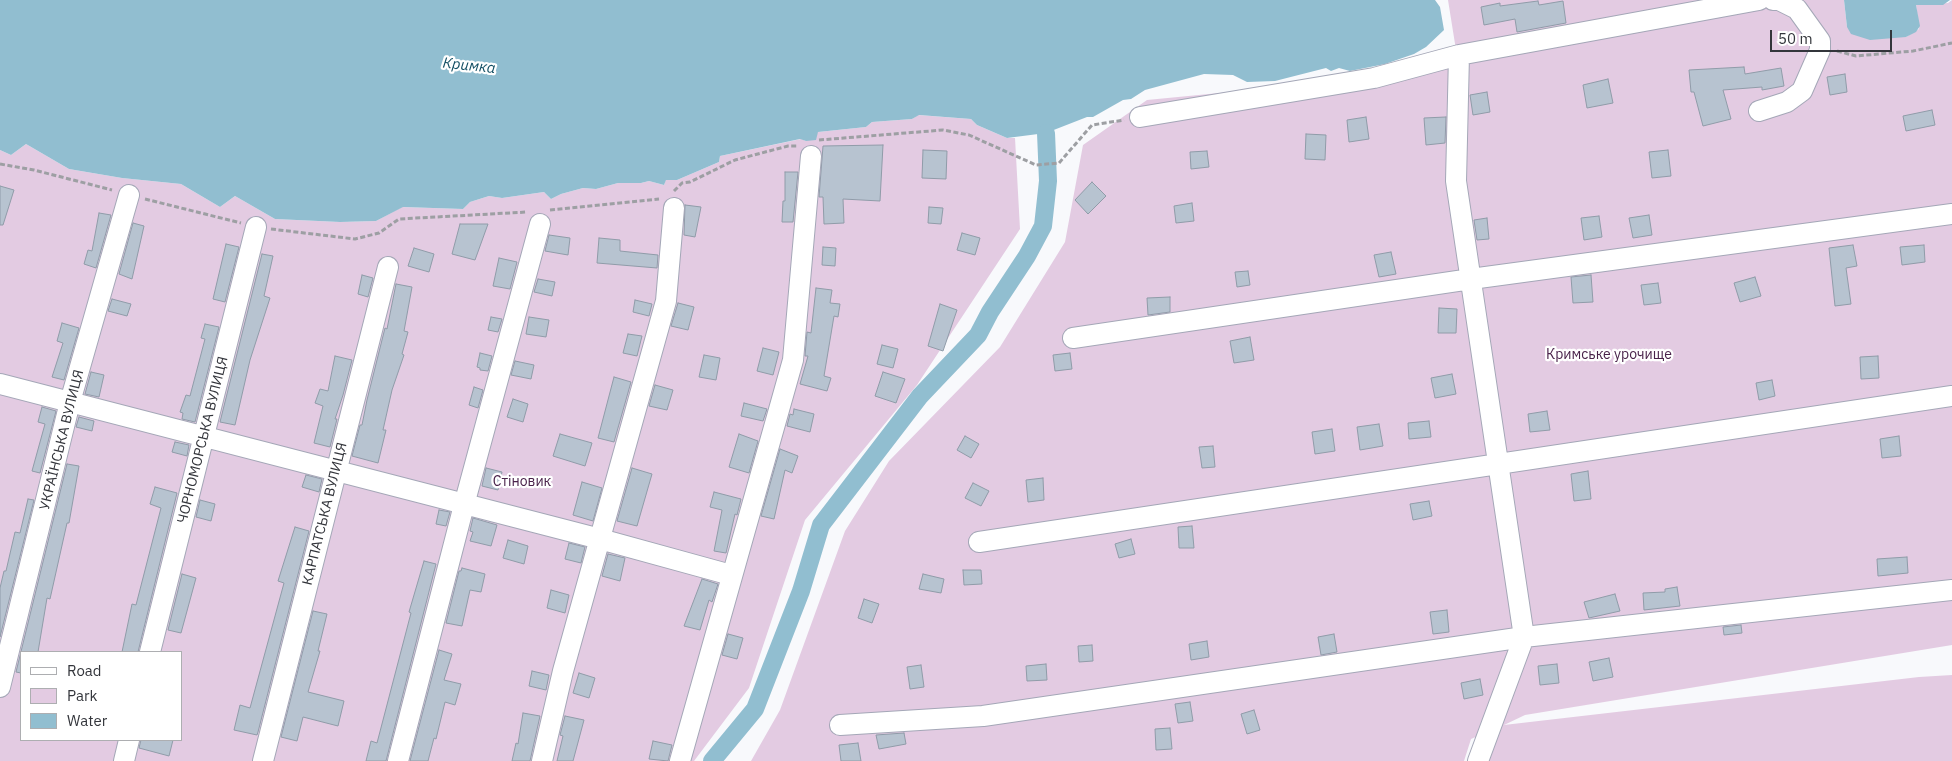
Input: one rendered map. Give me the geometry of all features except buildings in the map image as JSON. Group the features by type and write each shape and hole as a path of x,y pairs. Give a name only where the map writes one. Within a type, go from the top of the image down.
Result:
{"lane":[{"path":"1140,117 1374,78 1459,54 1759,0"},
{"path":"1759,111 1787,102 1802,91 1816,63 1820,50 1820,41 1797,9 1779,0 1773,0"},
{"path":"1459,54 1456,181 1524,637 1478,761"},
{"path":"680,761 792,360 813,150"},
{"name":"УКРАЇНСЬКА ВУЛИЦЯ","path":"0,687 70,402 129,195"},
{"path":"542,761 563,671 666,301 671,200"},
{"path":"1073,338 1471,280 1952,214"},
{"path":"398,761 539,215"},
{"name":"ЧОРНОМОРСЬКА ВУЛИЦЯ","path":"150,651 256,227"},
{"name":"КАРПАТСЬКА ВУЛИЦЯ","path":"263,761 388,267"},
{"path":"0,384 336,470 731,575"},
{"path":"978,542 1952,396"},
{"path":"840,725 983,716 1524,637 1952,590"},
{"path":"124,761 129,741"}],"path":[{"path":"1820,41 1827,48 1856,56 1913,51 1952,43"},
{"path":"0,164 34,170 256,227 355,239 379,233 400,219 539,215 671,200 682,183 690,182 735,160 788,146 813,150 818,140 943,130 969,135 1036,165 1059,163 1092,125 1140,117"}],"green space":[{"name":"Кримське урочище","path":"1448,0 1844,0 1847,27 1906,37 1919,29 1916,5 1948,3 1952,0 1952,645 1525,715 1504,725 1919,677 1952,675 1952,761 1482,761 1494,729 1471,739 1464,761 751,761 780,710 845,531 889,461 1000,347 1065,242 1083,145 1147,100 1374,78 1456,50"},
{"name":"Стіновик","path":"918,115 971,119 977,125 1007,138 1015,138 1020,229 917,385 805,520 749,688 694,761 0,761 0,150 11,155 26,144 69,169 122,178 181,184 220,207 235,196 275,219 340,222 376,221 402,207 463,209 470,202 489,196 502,198 544,192 551,199 583,188 596,189 618,183 649,181 664,185 666,179 677,180 719,162 720,156 801,139 806,141 818,132 866,127 872,122 912,119"}],"water":[{"name":"Кримка","path":"0,0 1435,0 1440,7 1444,30 1426,47 1414,54 1385,64 1350,71 1339,68 1331,71 1326,68 1275,81 1247,82 1233,75 1204,74 1145,90 1131,99 1123,100 1093,117 1087,117 1046,133 1007,138 977,125 971,119 919,115 912,119 872,122 866,127 818,132 816,140 806,141 800,139 720,156 719,162 677,180 666,180 664,185 649,181 618,183 596,189 583,188 551,199 544,192 502,198 489,196 470,202 463,209 403,207 376,221 340,222 275,219 235,196 220,207 181,184 122,178 69,169 26,144 11,155 0,150"},
{"path":"1844,0 1950,0 1943,5 1916,5 1920,26 1916,32 1906,37 1870,40 1851,34 1847,27"}],"waterway":[{"path":"712,761 755,709 801,591 821,525 920,396 978,335 990,312 1027,256 1043,226 1048,181 1046,133"}]}
